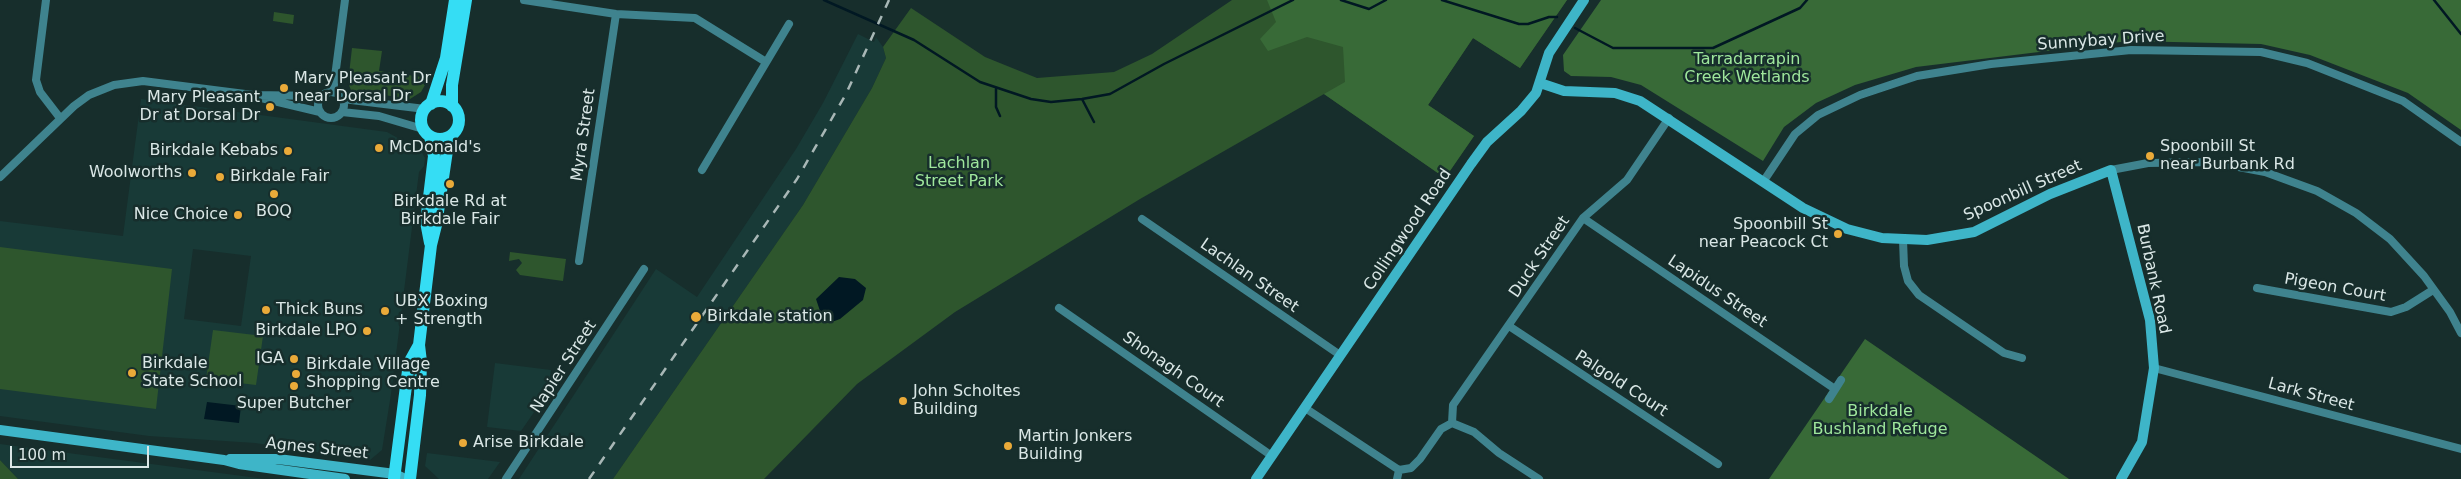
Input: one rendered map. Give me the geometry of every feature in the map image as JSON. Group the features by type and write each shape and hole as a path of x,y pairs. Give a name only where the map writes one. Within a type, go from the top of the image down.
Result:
{"main road":[{"path":"431,245 426,222 434,156 422,119 446,58 455,0"},
{"path":"452,106 452,85 466,0"},
{"path":"427,132 436,139 449,137 454,134 459,123 456,110 452,106 442,102 428,107"},
{"path":"410,479 420,395 421,362 418,345 431,245 449,137"},
{"path":"398,477 409,363 418,345"}],"street":[{"path":"46,0 36,80 40,92 60,118"},
{"path":"333,92 345,0"},
{"path":"524,0 616,14 695,18 766,62"},
{"name":"Collingwood Road","path":"1256,479 1477,157 1503,126 1529,103 1540,83 1549,53 1584,0"},
{"name":"Myra Street","path":"579,261 616,14"},
{"path":"702,170 789,24"},
{"name":"Sunnybay Drive","path":"1762,182 1795,134 1818,115 1860,95 1916,76 1991,64 2131,50 2261,52 2307,63 2403,101 2461,142"},
{"path":"0,177 60,118 89,95 124,82 156,82 253,95 321,96 333,92"},
{"name":"Spoonbill Street","path":"1540,83 1564,91 1615,93 1640,101 1669,118 1762,182 1803,208 1835,225 1857,233 1903,240 1945,238 1974,232 2050,194 2111,170 2148,163 2212,162 2258,170 2300,183 2356,213 2385,235 2414,265 2459,323 2461,333"},
{"path":"333,92 343,99 428,107"},
{"path":"253,95 270,102 320,112 330,118 342,112 380,116 427,132"},
{"path":"320,112 318,104 321,96"},
{"path":"342,112 343,99"},
{"name":"Duck Street","path":"1452,423 1453,405 1583,218 1627,180 1669,118"},
{"name":"Burbank Road","path":"2111,170 2150,320 2154,368 2142,442 2122,479"},
{"name":"Lapidus Street","path":"1583,218 1835,389"},
{"name":"Lachlan Street","path":"1142,219 1340,355"},
{"path":"1903,240 1904,266 1908,280 1919,295 2004,353 2022,358"},
{"name":"Napier Street","path":"506,479 644,269"},
{"name":"Pigeon Court","path":"2257,288 2391,312 2406,308 2433,290"},
{"name":"Shonagh Court","path":"1059,308 1272,456"},
{"name":"Palgold Court","path":"1509,326 1718,464"},
{"name":"Lark Street","path":"2154,368 2461,449"},
{"path":"1829,399 1841,380"},
{"path":"1305,408 1399,470 1410,468 1420,459 1441,429 1452,423 1474,432 1499,453 1539,479"},
{"name":"Agnes Street","path":"0,430 224,460 239,464 345,479"},
{"name":"Agnes Street","path":"224,460 272,458 398,477"},
{"path":"1397,479 1399,470"}],"shaded area":[{"path":"858,34 874,42 876,37 883,47 886,58 872,88 803,205 613,479 519,479 656,269 697,297 796,149 823,103"},
{"path":"141,99 387,132 421,151 425,158 424,166 419,172 391,394 382,450 370,460 255,443 149,436 0,416 0,221 123,236","holes":["193,249 251,256 241,326 184,319"]},
{"path":"839,277 855,279 866,288 863,300 840,319 829,323 822,317 816,299"},
{"path":"495,363 551,370 548,392 521,431 487,427"},
{"path":"207,402 241,406 239,423 204,419"},
{"path":"0,444 265,479 18,479 0,460"},
{"path":"427,453 500,462 488,479 439,479 425,466"}],"green space":[{"name":"Lachlan Street Park","path":"1232,0 1567,0 1520,68 1473,38 1428,105 1474,136 1445,178 1324,94 1140,199 955,312 857,384 764,479 613,479 803,205 872,88 886,58 883,47 911,8 985,57 1037,78 1114,72 1152,54"},
{"path":"1267,0 1567,0 1520,68 1473,38 1428,105 1474,136 1445,178 1324,94 1345,82 1343,47 1307,37 1268,51 1260,39 1276,22"},
{"name":"Tarradarrapin Creek Wetlands","path":"1601,0 2461,0 2461,130 2408,93 2310,55 2261,44 2129,41 1916,67 1855,85 1816,103 1784,127 1763,161 1641,85 1611,77 1571,76 1564,71 1563,55"},
{"path":"274,12 294,15 293,24 273,21"},
{"path":"352,48 382,51 379,71 429,78 421,92 410,99 351,90 348,83"},
{"path":"0,247 172,269 156,409 0,389"},
{"path":"510,252 566,259 563,281 520,275 516,270 522,263 519,259 509,261"},
{"path":"213,330 263,336 256,385 206,379"},
{"name":"Birkdale Bushland Refuge","path":"1865,339 2069,479 1769,479"},
{"path":"0,460 18,479 0,479"}],"waterway":[{"path":"824,0 914,40 980,82 1031,99 1051,102 1110,94 1164,64 1293,0"},
{"path":"1341,0 1369,9 1386,0"},
{"path":"1442,0 1519,24 1528,24 1549,17 1557,17"},
{"path":"1575,28 1613,48 1713,48 1800,8 1807,0"},
{"path":"2434,0 2461,34"},
{"path":"996,89 996,107 1000,116"},
{"path":"1082,99 1094,122"}],"railway":[{"path":"589,479 797,179 846,94 889,0"}],"place":[{"name":"Mary Pleasant Dr near Dorsal Dr","path":"284,88"},
{"name":"Mary Pleasant Dr at Dorsal Dr","path":"270,107"},
{"name":"McDonald's","path":"379,148"},
{"name":"Birkdale Kebabs","path":"288,151"},
{"name":"Spoonbill St near Burbank Rd","path":"2150,156"},
{"name":"Woolworths","path":"192,173"},
{"name":"Birkdale Fair","path":"220,177"},
{"name":"Birkdale Rd at Birkdale Fair","path":"450,184"},
{"name":"BOQ","path":"274,194"},
{"name":"Nice Choice","path":"238,215"},
{"name":"Spoonbill St near Peacock Ct","path":"1838,234"},
{"name":"Thick Buns","path":"266,310"},
{"name":"UBX Boxing + Strength","path":"385,311"},
{"name":"Birkdale station","path":"696,317"},
{"name":"Birkdale LPO","path":"367,331"},
{"name":"IGA","path":"294,359"},
{"name":"Birkdale State School","path":"132,373"},
{"name":"Birkdale Village Shopping Centre","path":"296,374"},
{"name":"Super Butcher","path":"294,386"},
{"name":"John Scholtes Building","path":"903,401"},
{"name":"Arise Birkdale","path":"463,443"},
{"name":"Martin Jonkers Building","path":"1008,446"}]}
